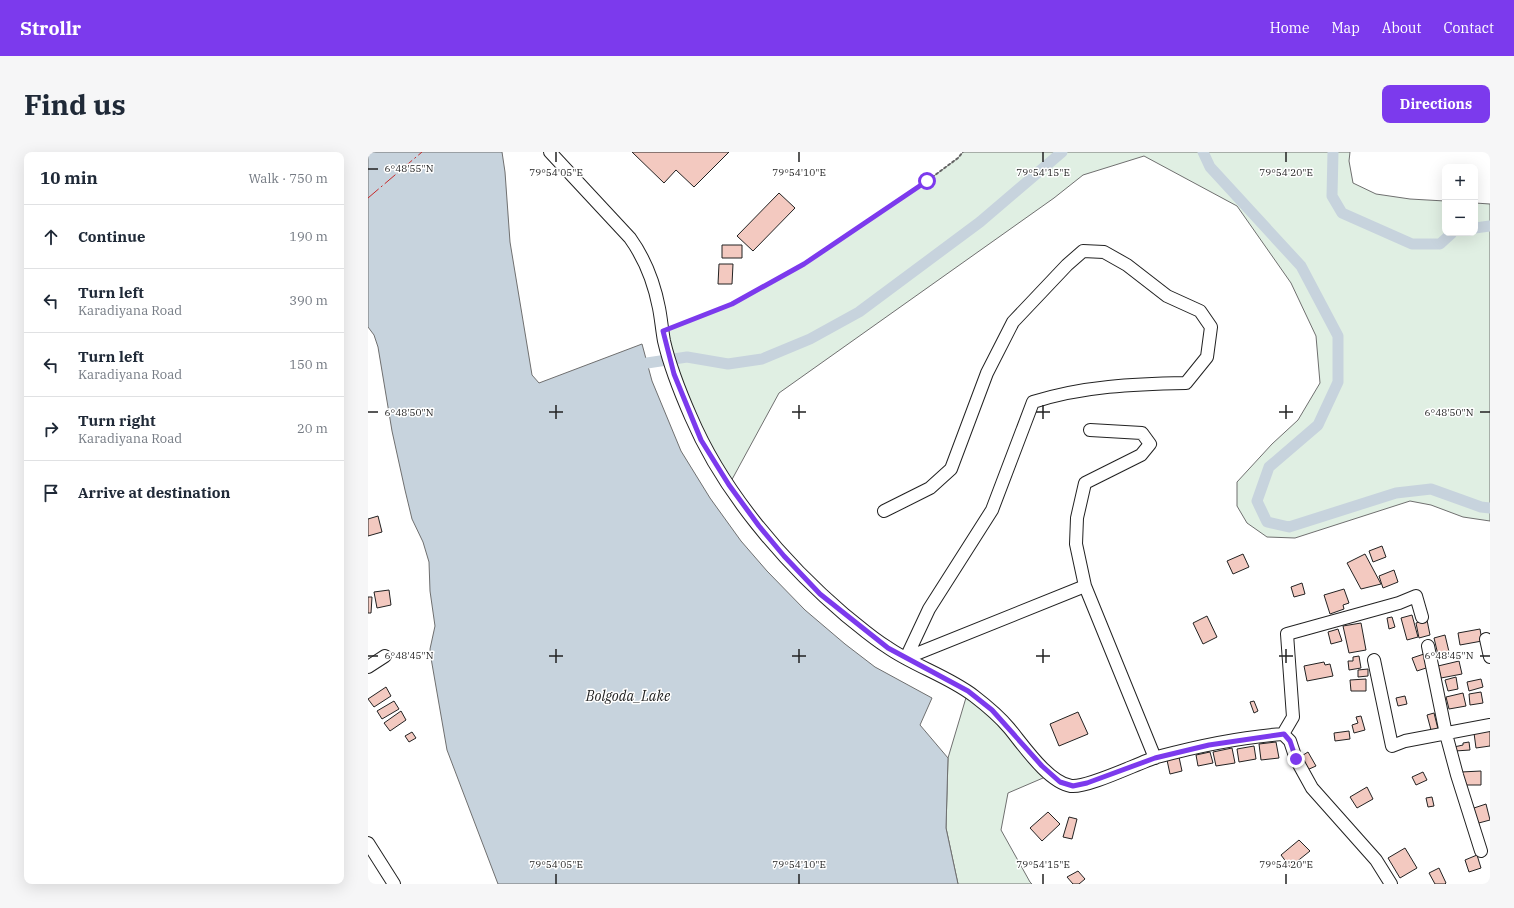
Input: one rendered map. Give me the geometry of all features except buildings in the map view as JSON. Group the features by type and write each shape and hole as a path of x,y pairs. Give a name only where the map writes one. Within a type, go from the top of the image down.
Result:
{"street":[{"path":"550,152 630,238 641,253 652,280 674,374 701,440 729,485 759,526 784,556 820,594 888,648 968,691 992,710 1042,766 1060,782 1073,786 1087,783 1155,758 1209,745 1284,734"},
{"path":"884,511 930,488 951,469 987,373 1013,322 1067,265 1083,251 1104,252 1127,265 1167,296 1200,311 1211,327 1207,357 1186,383 1123,384 1055,395 1033,402 992,510 928,608 906,658"},
{"path":"1090,430 1142,433 1150,444 1140,455 1085,483 1077,518 1076,544 1085,586 1155,758"},
{"path":"906,658 1085,586"},
{"path":"1284,734 1293,717 1287,634 1399,603 1416,596 1422,617"},
{"path":"1428,646 1456,775 1481,851"},
{"path":"368,667 385,656"},
{"path":"1374,660 1392,746 1405,741 1490,725"},
{"path":"1284,734 1290,741 1296,759 1312,788 1376,860 1391,884"},
{"path":"368,843 394,884"}],"path":[{"path":"664,336 732,304 804,264 927,181 958,158 963,152"}],"green space":[{"path":"963,152 1350,152 1349,161 1353,183 1376,194 1410,199 1442,201 1442,236 1478,236 1478,203 1490,204 1490,521 1463,517 1431,505 1410,501 1295,538 1267,537 1247,523 1237,506 1237,482 1272,444 1298,420 1320,383 1316,336 1291,283 1237,206 1144,156 1083,175 1054,198 779,393 729,485 701,440 663,331 732,304 804,264 927,181 958,158"},
{"path":"968,691 1050,775 1008,793 1001,830 1032,884 958,884 946,828 948,758"}],"water":[{"name":"Bolgoda_Lake","path":"368,152 502,152 505,172 510,242 532,375 539,383 642,344 652,381 681,451 710,498 741,541 767,571 805,610 845,644 875,667 932,698 920,725 948,758 946,828 958,884 498,884 447,750 430,649 435,626 430,591 429,562 423,542 412,519 392,431 378,347 374,335 368,327"}],"waterway":[{"path":"647,363 687,357 728,364 762,359 810,339 859,312 980,222 1062,152"},
{"path":"1203,152 1210,167 1301,266 1338,336 1338,382 1318,425 1269,467 1257,501 1267,522 1289,527 1396,493 1431,489 1481,507 1490,508"},
{"path":"1333,152 1332,196 1342,213 1412,244 1440,244 1449,236"},
{"path":"1478,228 1490,226"}],"power":[{"path":"368,198 422,152"}],"route":[{"path":"927,181 804,264 732,304 663,331 664,340 674,374 691,417 701,440 729,485 759,526 784,556 820,594 888,648 968,691 992,710 1050,775 1060,782 1073,786 1087,783 1155,758 1209,745 1270,735 1284,734 1290,741 1296,759"}]}
